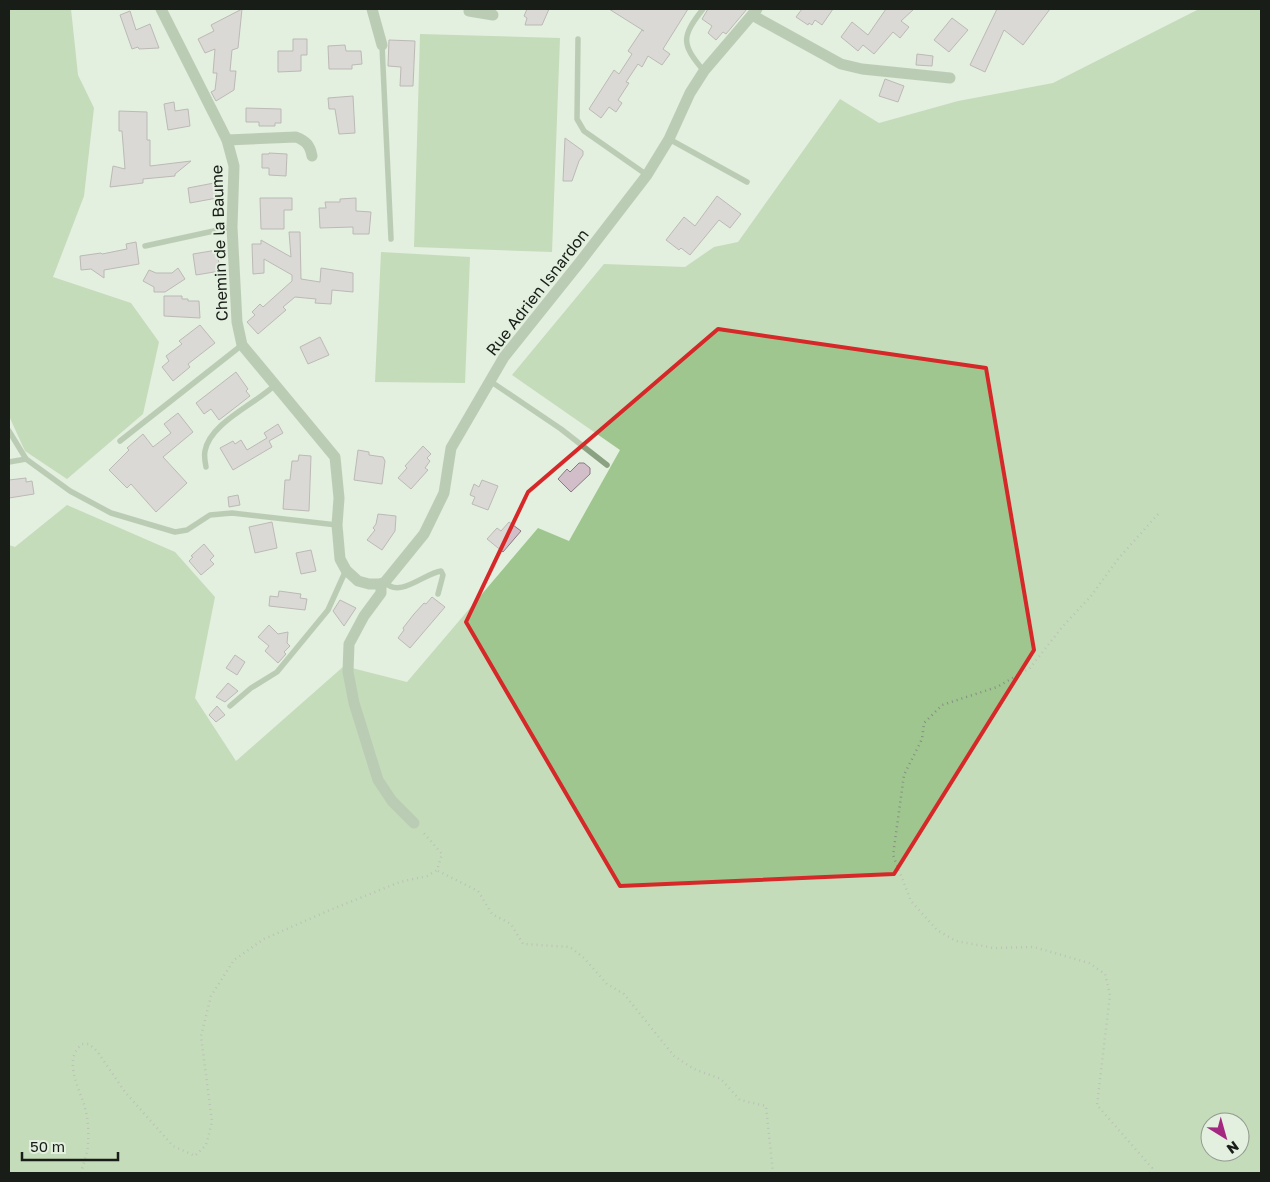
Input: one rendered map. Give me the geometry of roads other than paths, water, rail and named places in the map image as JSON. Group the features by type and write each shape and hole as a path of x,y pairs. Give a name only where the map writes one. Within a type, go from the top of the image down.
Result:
{"street":[{"name":"Chemin de la Baume","path":"162,9 227,140 234,166 232,227 237,322 242,345 336,457 339,498 337,525 340,558 346,570"},
{"path":"372,9 382,45"},
{"path":"469,9 470,11 493,15"},
{"path":"754,12 840,64 950,78"},
{"name":"Rue Adrien Isnardon","path":"414,822 392,801 378,780 354,703 348,672 349,644 364,616 381,593 383,584 424,534 444,493 451,448 504,357 647,175 669,139 690,93 704,71 754,12"},
{"path":"227,140 296,137 303,140 310,147 312,156"},
{"path":"346,570 358,581 383,584"}],"lane":[{"path":"703,9 692,23 686,43 689,54 704,71"},
{"path":"578,39 577,119 584,131 647,175"},
{"path":"382,45 391,239"},
{"path":"669,139 746,182"},
{"path":"145,246 232,227"},
{"path":"120,441 242,345"},
{"path":"490,381 561,428 606,465"},
{"path":"206,467 204,453 208,441 215,430 263,396 275,385"},
{"path":"9,431 26,459 70,491 111,513 175,532 187,530 210,515 232,513 337,525"},
{"path":"9,462 26,459"},
{"path":"230,706 251,688 277,672 328,610 346,570"},
{"path":"383,584 396,589 419,582 433,572 441,570 443,575 438,594"}]}
